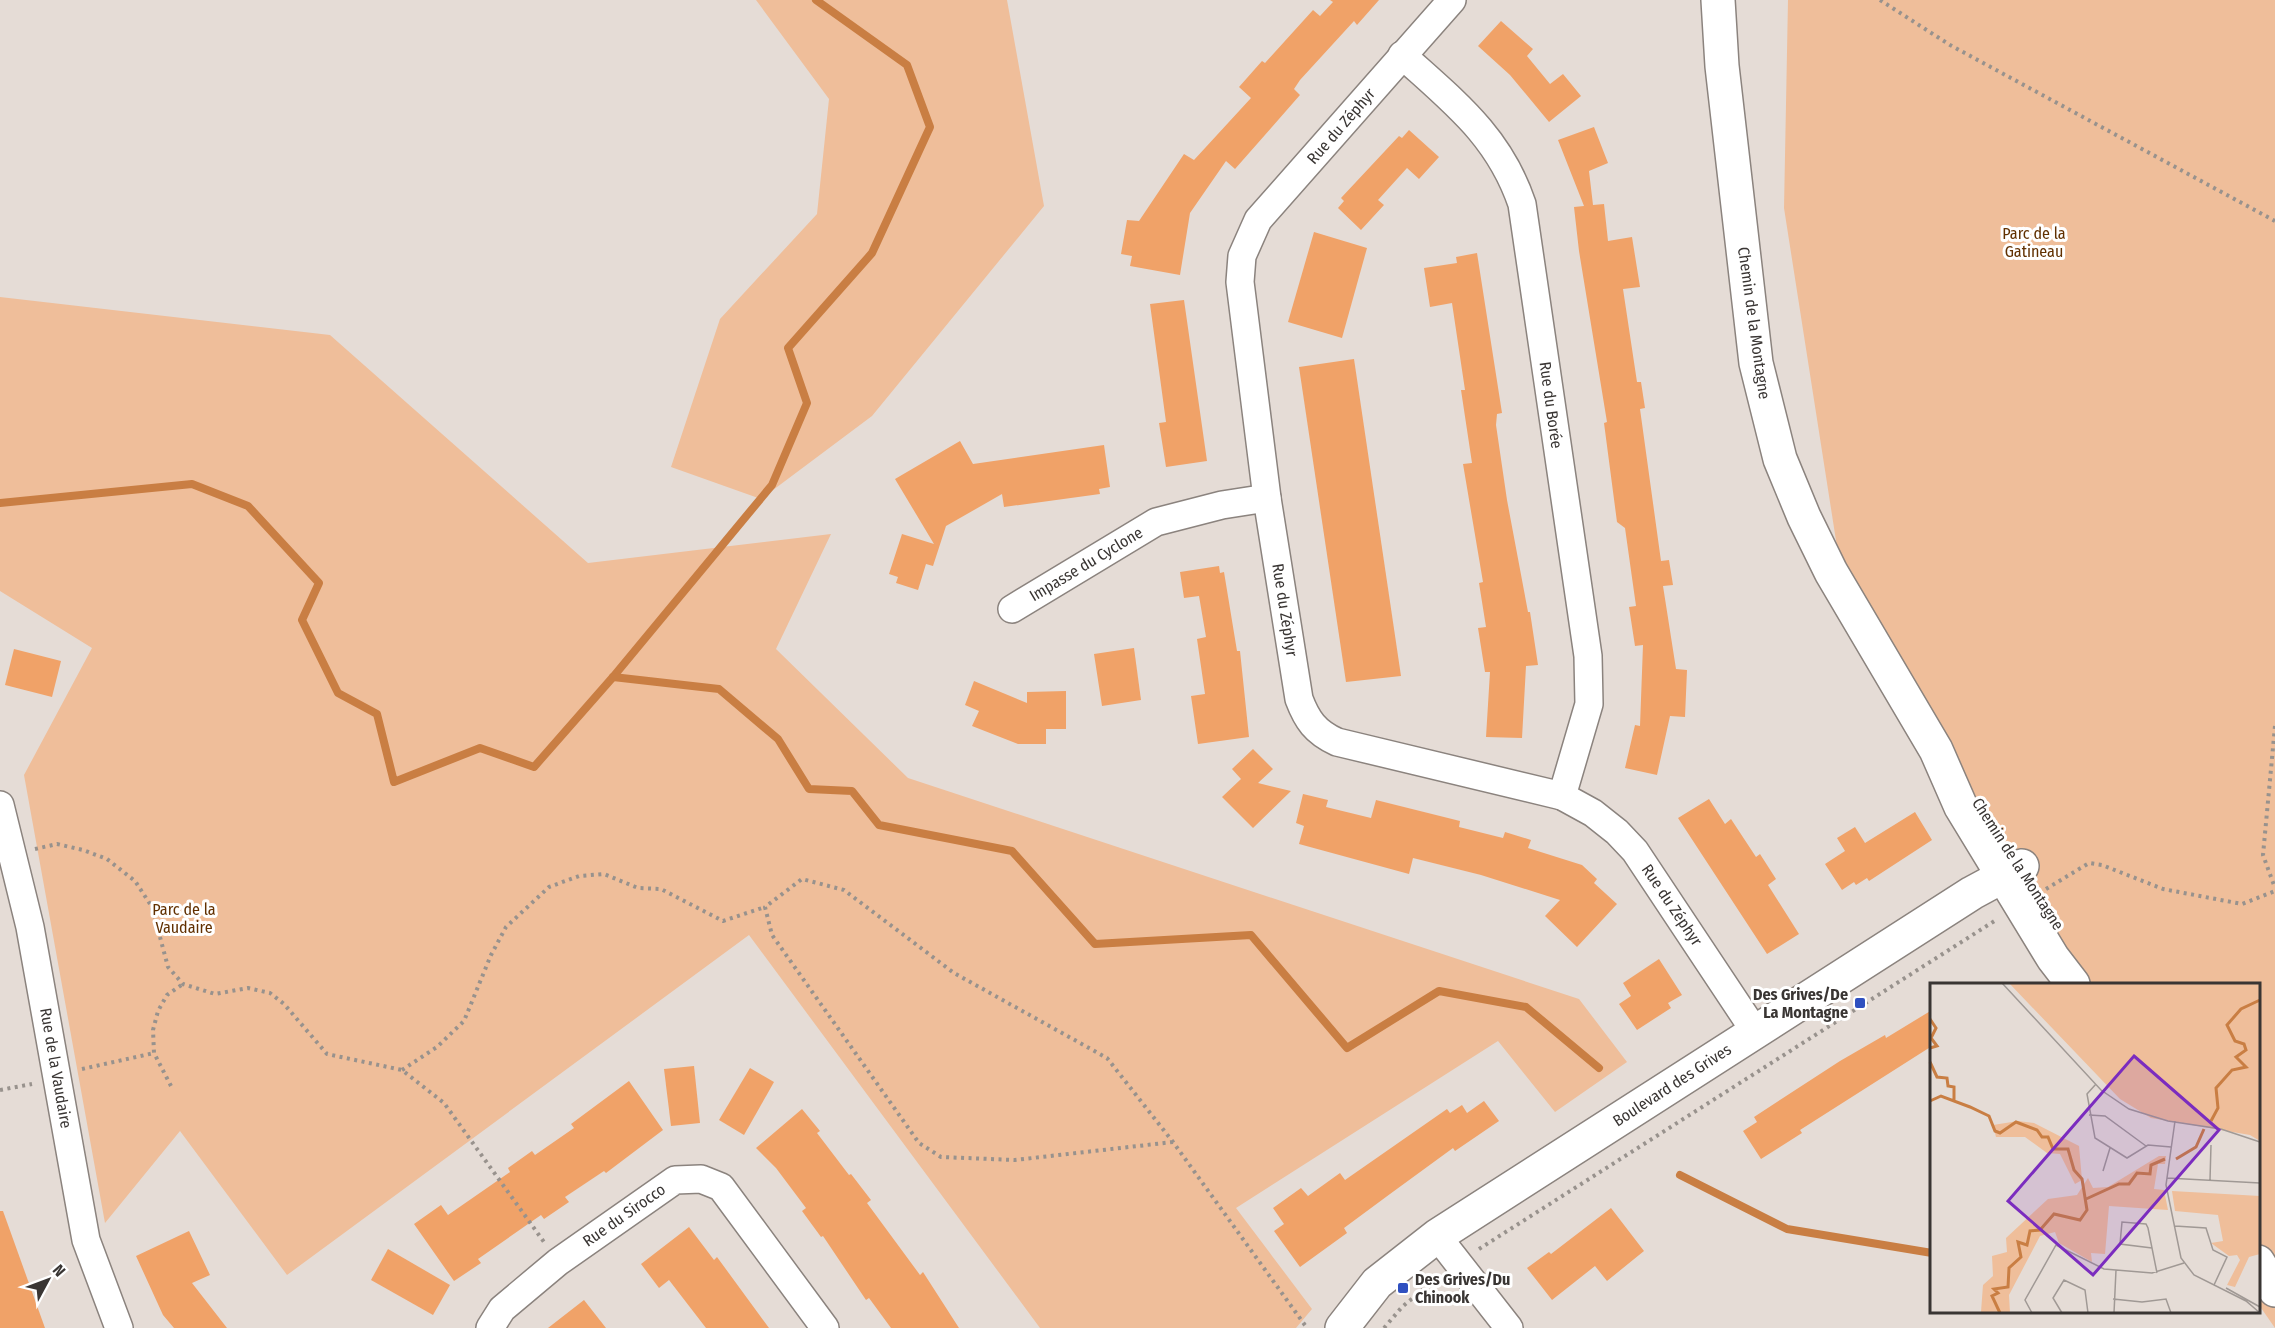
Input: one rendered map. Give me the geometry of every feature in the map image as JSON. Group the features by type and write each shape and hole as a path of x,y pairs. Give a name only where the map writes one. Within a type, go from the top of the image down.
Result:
{"street":[{"name":"Rue du Zéphyr","path":"1452,0 1258,220 1248,237 1242,256 1240,282 1267,498 1299,699 1311,725 1323,736 1336,742 1562,796 1601,819 1635,851 1754,1030"},
{"name":"Chemin de la Montagne","path":"1718,0 1721,56 1756,363 1772,430 1804,517 1830,572 1936,750 1961,807 2013,871 2072,983"},
{"name":"Rue du Borée","path":"1402,56 1488,137 1514,180 1521,204 1589,664 1589,704 1562,796"},
{"name":"Impasse du Cyclone","path":"1012,609 1156,522 1222,505 1267,498"},
{"name":"Rue de la Vaudaire","path":"0,805 30,927 86,1240 120,1328"},
{"name":"Boulevard des Grives","path":"1342,1328 1377,1283 1437,1236 1632,1112 1754,1030 1972,893 2013,871"},
{"name":"Chemin de la Montagne","path":"2029,899 2092,983"},
{"name":"Rue du Sirocco","path":"490,1328 502,1309 558,1262 675,1180 701,1179 721,1187 825,1328"},
{"path":"1437,1236 1509,1328"},
{"path":"2260,1264 2275,1290"}],"path":[{"path":"1880,0 1950,45 2275,221"},
{"path":"1384,1328 1422,1288 1458,1263 2089,863 2102,865 2163,889 2242,904 2275,889 2263,855 2275,726"},
{"path":"13,851 57,844 107,859 135,880 152,907 168,967 183,984 215,994 248,988 270,993 284,1004 327,1054 402,1070 444,1103 558,1262"},
{"path":"402,1070 437,1047 464,1022 491,955 506,927 549,887 579,876 604,874 638,888 661,889 723,921 765,907 802,879 844,890 954,973 1107,1058 1173,1142 1307,1328"},
{"path":"765,907 772,935 919,1143 941,1157 1014,1160 1173,1142"},
{"path":"171,1086 154,1053 153,1030 158,1011 167,994 183,984"},
{"path":"57,1074 154,1053"}],"green space":[{"path":"756,0 1007,0 1044,206 872,416 761,499 671,467 720,319 817,214 829,99"},
{"name":"Parc de la Gatineau","path":"1788,0 2275,0 2275,1328 2260,1306 2260,983 2064,983 1850,630 1784,208"},
{"name":"Parc de la Vaudaire","path":"0,297 330,335 588,563 831,534 776,649 908,778 1579,999 1627,1062 1555,1112 1498,1041 1236,1208 1312,1309 1296,1328 1040,1328 749,935 287,1275 180,1131 105,1223 24,775 92,648 0,591"}],"building":[{"path":"1330,0 1379,0 1357,25 1354,21 1300,80 1294,89 1300,95 1235,169 1226,161 1190,213 1180,275 1130,266 1132,256 1121,254 1127,220 1139,221 1184,154 1194,160 1251,98 1239,87 1262,61 1265,63 1313,10 1320,16 1333,2"},
{"path":"1501,21 1533,49 1527,56 1550,84 1563,74 1581,96 1549,122 1510,75 1478,46"},
{"path":"1594,127 1608,163 1589,171 1593,205 1604,204 1608,241 1632,237 1640,287 1623,289 1637,382 1641,382 1645,408 1640,409 1661,561 1669,560 1673,585 1663,586 1676,669 1687,670 1685,717 1670,716 1657,775 1625,768 1635,725 1640,726 1643,645 1635,646 1629,607 1636,606 1625,528 1617,522 1604,423 1607,422 1579,251 1574,207 1584,206 1558,140"},
{"path":"1409,130 1439,157 1419,179 1407,168 1378,200 1384,205 1361,230 1338,208 1344,201 1341,198 1399,136 1402,138"},
{"path":"1314,232 1367,248 1342,338 1288,322"},
{"path":"1477,253 1502,413 1497,414 1496,425 1507,500 1528,612 1530,612 1538,665 1526,666 1522,738 1486,737 1490,672 1485,672 1478,628 1486,627 1479,583 1483,582 1463,464 1472,463 1461,390 1465,390 1452,303 1430,307 1424,268 1457,263 1456,257"},
{"path":"1184,300 1207,461 1166,467 1159,423 1166,422 1150,304"},
{"path":"1354,359 1401,676 1346,682 1299,367"},
{"path":"960,441 973,464 1104,445 1110,487 1099,489 1100,494 1004,507 1002,494 946,526 933,566 926,564 918,590 896,583 898,577 889,574 902,534 934,544 895,479"},
{"path":"1219,566 1220,573 1224,572 1237,651 1240,651 1249,737 1198,744 1191,696 1205,694 1197,639 1206,637 1199,596 1184,598 1180,572"},
{"path":"1134,648 1141,700 1102,706 1094,654"},
{"path":"14,649 61,661 52,697 5,685"},
{"path":"974,681 1027,703 1027,692 1066,691 1066,729 1046,729 1046,744 1018,744 972,726 979,711 965,705"},
{"path":"1253,749 1273,769 1258,783 1291,791 1253,828 1222,797 1241,779 1232,769"},
{"path":"1303,794 1328,800 1326,807 1371,818 1376,800 1460,821 1459,827 1503,838 1505,832 1531,840 1528,848 1582,865 1597,879 1594,883 1617,904 1577,947 1545,916 1560,900 1481,875 1413,858 1409,874 1299,844 1304,826 1296,823"},
{"path":"1709,799 1725,824 1731,819 1756,857 1760,854 1776,879 1768,885 1799,934 1767,954 1678,818"},
{"path":"1915,812 1932,840 1869,881 1867,878 1856,885 1854,882 1842,890 1825,864 1845,851 1837,838 1855,827 1865,843"},
{"path":"1659,959 1682,995 1668,1003 1671,1008 1637,1030 1619,1004 1631,996 1623,983"},
{"path":"1930,1011 1930,1047 1800,1130 1802,1133 1761,1159 1743,1131 1757,1122 1754,1117 1840,1061 1885,1035 1886,1038"},
{"path":"694,1066 700,1123 671,1126 664,1069"},
{"path":"750,1068 774,1082 744,1135 719,1120"},
{"path":"629,1081 663,1130 606,1173 604,1171 565,1197 569,1202 544,1219 541,1215 478,1259 481,1263 454,1281 414,1224 441,1205 448,1215 510,1172 508,1168 532,1151 535,1155 574,1128 571,1124"},
{"path":"1484,1101 1499,1121 1455,1151 1453,1148 1390,1194 1344,1228 1347,1233 1300,1267 1274,1231 1284,1224 1273,1208 1301,1188 1308,1196 1340,1173 1345,1180 1447,1109 1450,1113 1462,1105 1467,1113"},
{"path":"802,1109 820,1131 817,1133 871,1200 867,1203 920,1275 923,1272 959,1328 891,1328 869,1298 866,1300 823,1236 821,1237 802,1211 806,1208 776,1168 756,1148"},
{"path":"1611,1208 1644,1251 1607,1281 1595,1266 1552,1300 1527,1268 1549,1252 1551,1254"},
{"path":"0,1211 3,1211 45,1328 0,1328"},
{"path":"689,1227 714,1260 717,1257 769,1328 706,1328 669,1280 659,1288 641,1264"},
{"path":"189,1231 210,1275 192,1283 227,1328 174,1328 163,1315 136,1256"},
{"path":"388,1249 450,1285 433,1315 371,1280"},
{"path":"584,1300 606,1328 548,1328"}],"waterway":[{"path":"0,503 192,484 248,506 319,583 302,620 338,693 377,714 394,782 480,748 534,767 613,677 772,485 807,403 788,348 872,253 930,127 907,65 816,0"},
{"path":"613,677 719,689 778,739 809,789 852,791 879,825 1012,851 1095,944 1251,935 1347,1048 1439,991 1526,1007 1599,1068"},
{"path":"1680,1175 1787,1229 1930,1253"}],"place":[{"name":"Des Grives/De La Montagne","path":"1860,1003"},
{"name":"Des Grives/Du Chinook","path":"1403,1288"}]}
